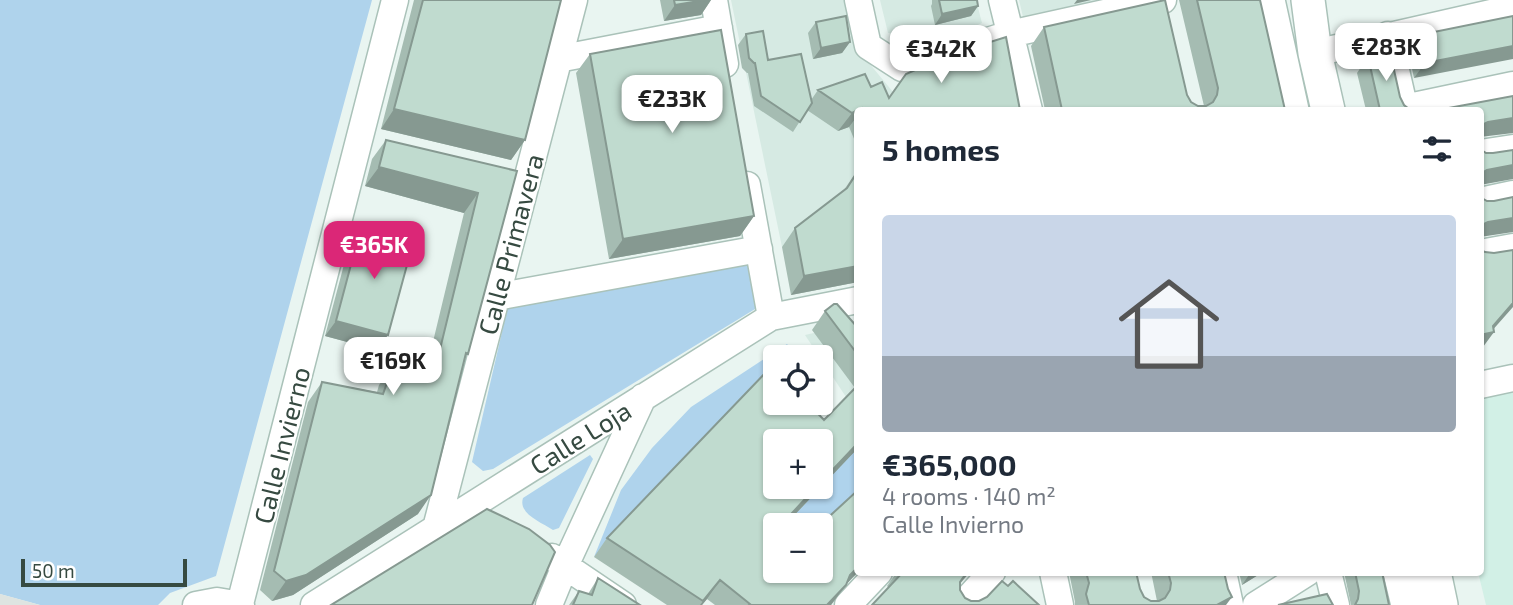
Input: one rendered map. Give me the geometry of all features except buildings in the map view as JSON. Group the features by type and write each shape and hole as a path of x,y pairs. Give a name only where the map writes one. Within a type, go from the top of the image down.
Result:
{"street":[{"name":"Calle Invierno","path":"241,605 395,0"},
{"name":"Calle Primavera","path":"436,528 574,0"},
{"path":"714,0 730,93"},
{"path":"858,0 868,46 902,68 1010,34 1165,8"},
{"path":"1002,0 1028,107"},
{"path":"1268,0 1291,107"},
{"path":"1308,0 1315,53 1327,107"},
{"path":"1315,53 1388,35 1451,10 1513,8"},
{"path":"558,59 719,28"},
{"path":"1388,35 1405,107"},
{"path":"1414,107 1513,85"},
{"path":"359,139 385,146"},
{"path":"1484,152 1513,148"},
{"path":"742,158 771,317"},
{"path":"501,173 527,180"},
{"path":"1484,200 1513,194"},
{"path":"1484,252 1513,247"},
{"path":"496,297 759,249"},
{"name":"Calle Loja","path":"314,605 771,317 854,301"},
{"path":"1484,384 1513,377"},
{"path":"549,605 643,397"},
{"path":"478,502 499,518"},
{"path":"532,542 622,605"},
{"path":"848,605 874,576"},
{"path":"962,605 988,576"},
{"path":"1054,576 1060,605"},
{"path":"1224,576 1230,605"},
{"path":"1256,605 1297,576"},
{"path":"1329,576 1336,605"},
{"path":"1401,576 1408,605"},
{"path":"1435,576 1441,605"},
{"path":"197,605 216,601 241,605"}],"shaded area":[{"path":"0,0 372,0 216,576 170,593 158,605 40,605 0,594"},
{"path":"731,0 848,0 859,51 893,92 883,107 854,107 854,175 834,207 782,247"},
{"path":"880,0 976,0 982,23 914,54 896,34 888,33"},
{"path":"1019,0 1097,0 1023,17"},
{"path":"751,260 760,306 493,469 483,471 472,462 508,306"},
{"path":"854,324 854,412 833,377 833,345 812,345 805,335"},
{"path":"763,360 763,379 594,557 621,490 652,448 691,407"},
{"path":"1513,390 1513,605 1486,605 1479,576 1484,576 1484,396"},
{"path":"854,451 854,498 833,515 833,513 796,513 809,499 833,499 833,474"},
{"path":"590,455 593,459 559,528 553,530 527,513 522,504 523,498"},
{"path":"0,594 40,605 0,605"}]}
